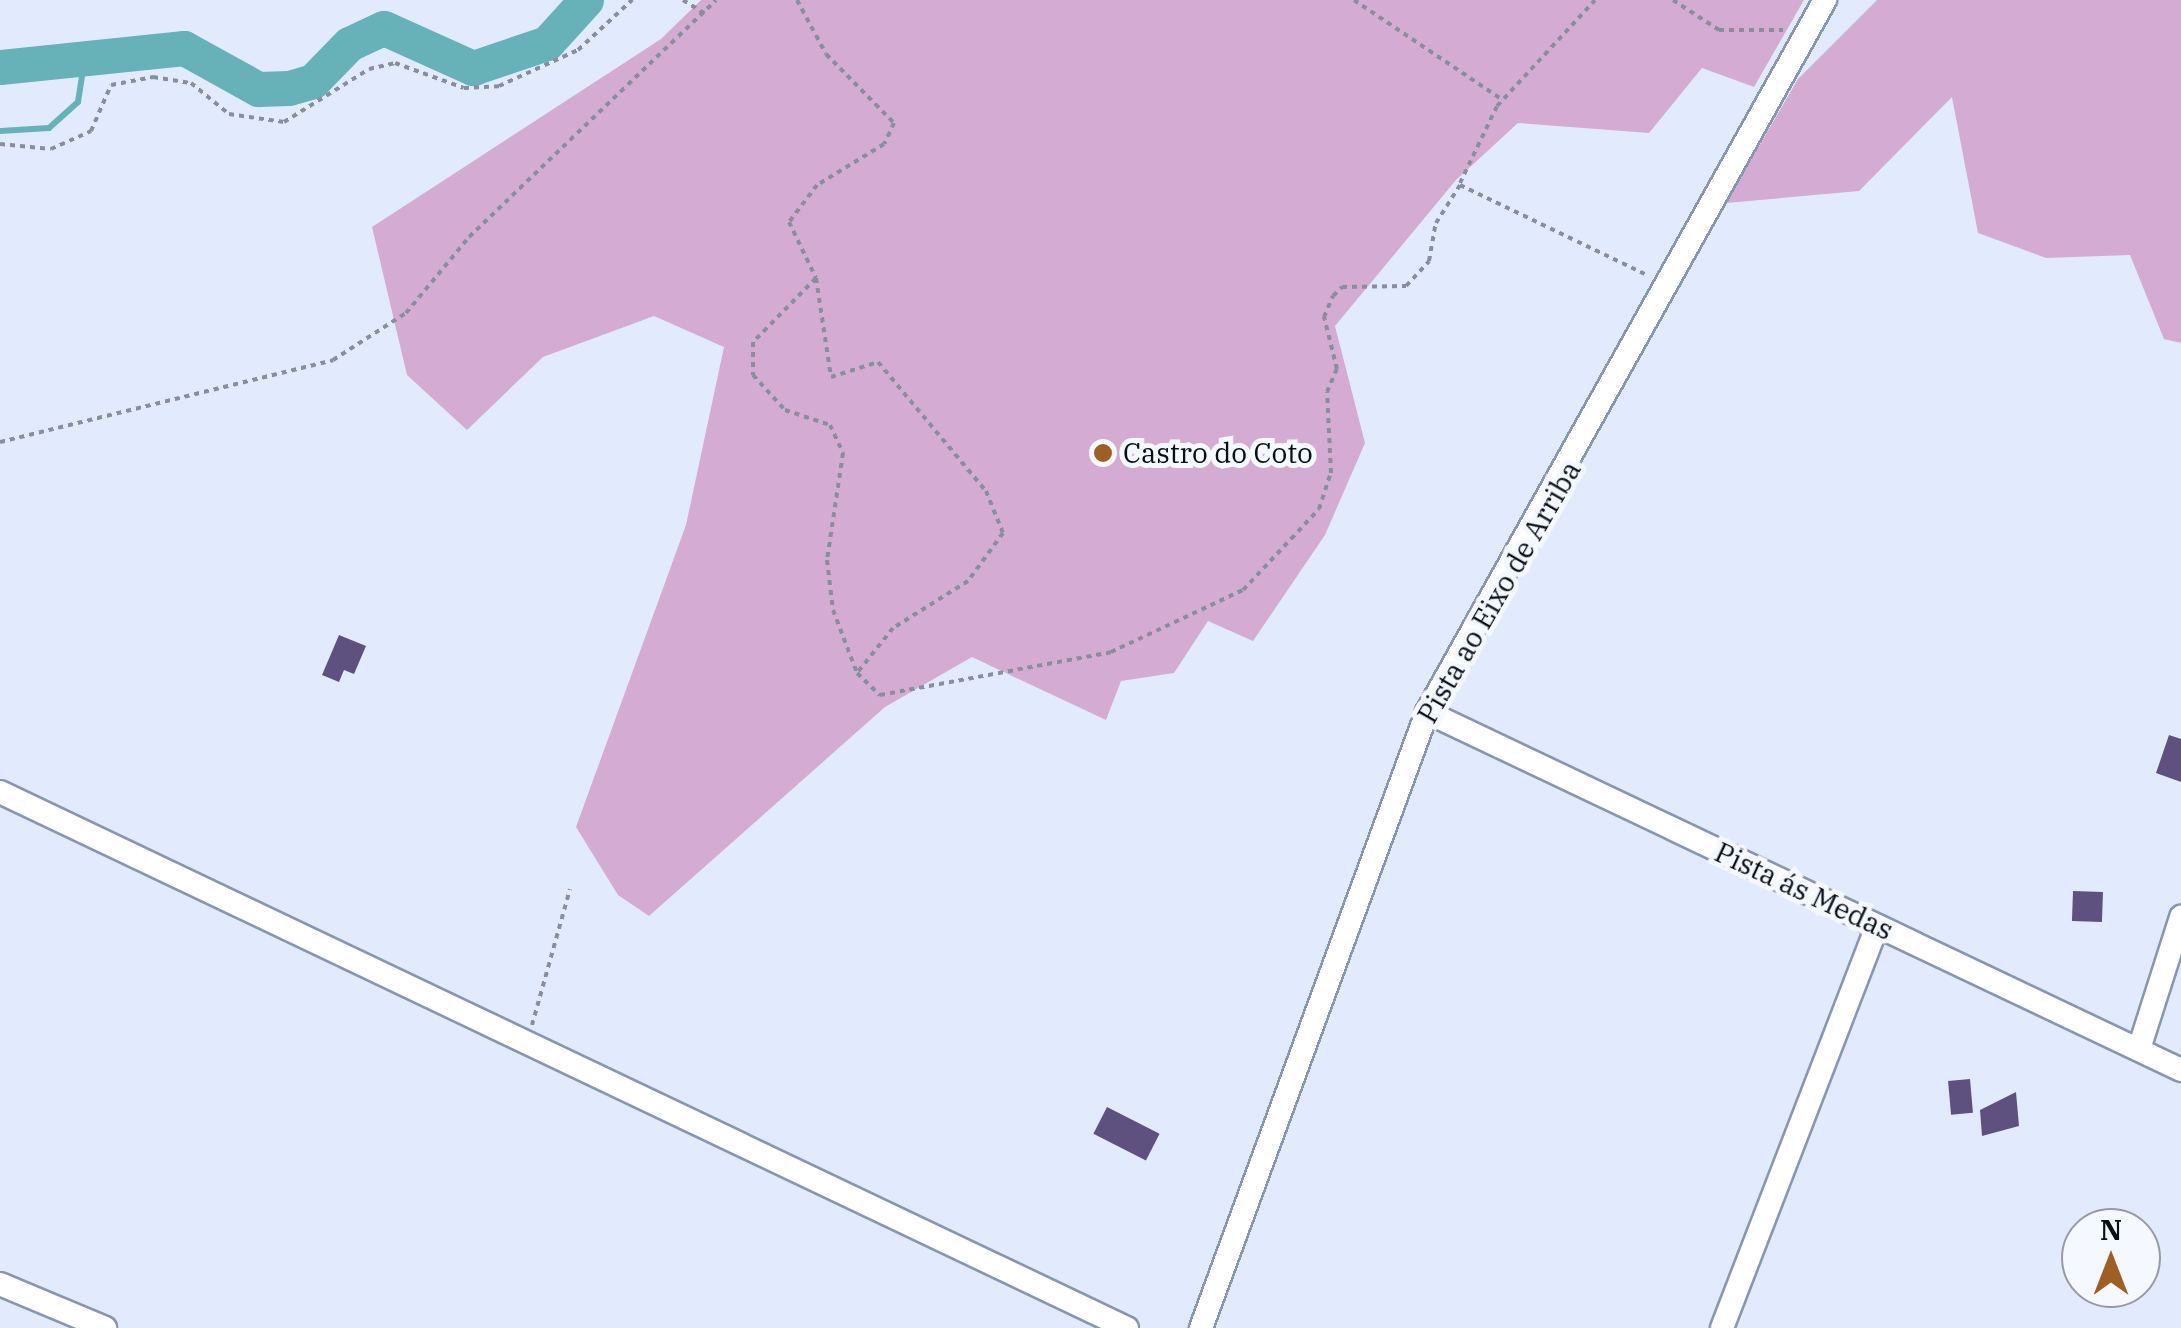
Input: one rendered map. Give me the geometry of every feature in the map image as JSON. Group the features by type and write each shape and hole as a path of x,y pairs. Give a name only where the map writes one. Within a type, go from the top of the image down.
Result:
{"street":[{"name":"Pista ao Eixo de Arriba","path":"1202,1328 1427,712 1669,286 1825,0"},
{"name":"Pista ás Medas","path":"1427,712 2181,1070"},
{"path":"0,792 528,1039 1126,1328"},
{"path":"2139,1048 2181,918"},
{"path":"1722,1328 1877,926"},
{"path":"0,1284 105,1328"}],"path":[{"path":"0,144 52,149 92,131 112,86 153,77 191,83 229,114 284,122 369,69 395,63 464,88 498,86 578,50 632,0"},
{"path":"683,0 705,14"},
{"path":"0,442 333,360 406,313 468,238 716,0"},
{"path":"797,0 826,54 894,123 884,144 816,185 789,222 816,278 831,377 878,362 986,492 1002,533 968,581 893,628 856,674"},
{"path":"1354,0 1502,100"},
{"path":"816,278 753,342 752,375 785,410 830,425 844,453 827,560 856,674 880,695 1111,652 1243,590 1318,509 1331,472 1327,392 1337,369 1324,317 1334,296 1342,287 1406,286 1428,261 1436,223 1460,185 1502,100 1595,0"},
{"path":"1673,0 1719,30 1808,32"},
{"path":"1460,185 1669,286"},
{"path":"528,1039 570,889"}],"shaded area":[{"path":"701,0 1804,0 1754,87 1702,68 1649,133 1518,123 1456,180 1335,326 1365,443 1325,535 1253,641 1208,621 1174,673 1121,681 1106,720 972,657 885,707 649,916 618,895 576,827 686,525 724,347 654,316 543,357 467,430 407,375 372,227 661,39"},
{"path":"1877,0 2181,0 2181,343 2164,339 2130,255 2046,258 1978,233 1952,97 1859,191 1726,203 1798,79"}],"building":[{"path":"339,635 366,646 354,674 344,670 339,682 322,675"},
{"path":"2169,735 2181,739 2181,782 2156,773"},
{"path":"2073,891 2103,892 2102,922 2072,921"},
{"path":"1970,1079 1973,1113 1951,1115 1948,1081"},
{"path":"2016,1092 2019,1126 1982,1136 1980,1110"},
{"path":"1107,1107 1160,1134 1146,1161 1093,1134"}],"waterway":[{"path":"0,67 184,48 258,89 289,88 313,81 349,44 384,28 473,68 547,43 586,0"},
{"path":"0,131 49,128 78,102 85,57"}],"place":[{"name":"Castro do Coto","path":"1103,453"}]}
